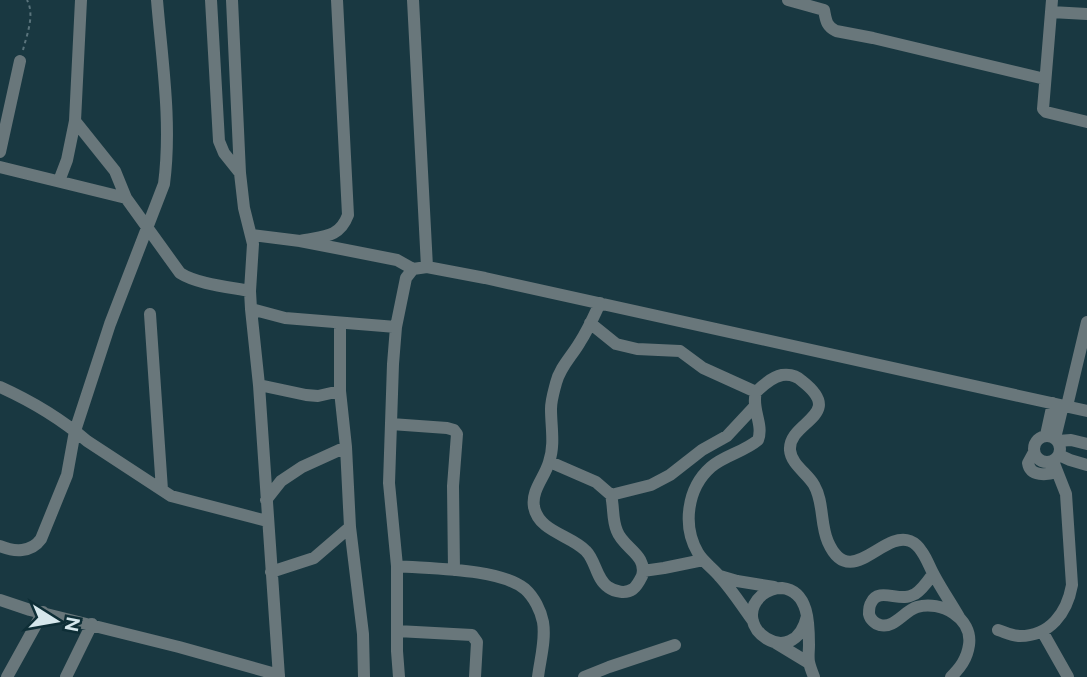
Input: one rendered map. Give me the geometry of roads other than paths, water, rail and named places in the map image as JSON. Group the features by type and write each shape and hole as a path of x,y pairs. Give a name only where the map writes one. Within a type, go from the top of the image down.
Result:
{"street":[{"path":"59,181 75,121 81,0"},
{"path":"0,546 16,550 30,548 39,542 67,475 75,431 110,324 164,184 167,117 157,0"},
{"path":"211,0 219,141 224,153 240,173"},
{"path":"0,600 279,676 259,385 251,309 252,235 244,208 240,173 232,0"},
{"path":"299,241 338,232 348,215 337,0"},
{"path":"413,0 427,267"},
{"path":"788,0 826,5 826,22 836,30 1045,79"},
{"path":"1087,14 1051,6 1043,108 1046,112 1087,122"},
{"path":"0,152 20,61"},
{"path":"75,121 115,171 126,198 180,273 186,277 250,291"},
{"path":"0,167 126,198"},
{"path":"338,232 341,249"},
{"path":"252,235 397,260 413,269 427,267 600,303 1087,411"},
{"path":"400,677 397,651 397,566 389,483 393,356 396,327 407,278 413,269"},
{"path":"550,462 602,485 611,495 617,531 641,561 643,570 633,589 625,592 608,587 601,580 587,552 547,527 534,510 534,495 550,462 551,405 556,384 600,303"},
{"path":"251,309 285,318 396,327"},
{"path":"150,314 162,490"},
{"path":"340,323 340,391 350,527 363,634 364,677"},
{"path":"590,323 616,344 637,349 680,351 703,368 755,392"},
{"path":"1087,323 1061,405 1055,451 1045,475 1032,472 1028,468 1035,443 1042,437 1055,451 1070,460 1087,465"},
{"path":"809,663 757,632 753,621 720,576 696,549 688,517 698,483 713,465 758,440 760,430 753,400 755,392 781,375 798,377 817,397 818,412 797,433 790,452 814,484 826,538 833,551 841,558 856,561 897,539 906,540 919,548 967,627 969,645 962,663 951,677"},
{"path":"259,385 318,396 340,391"},
{"path":"0,387 21,396 178,499 268,521"},
{"path":"611,495 651,485 670,475 702,450 727,436 754,407"},
{"path":"391,424 447,428 457,434 453,486 454,570"},
{"path":"1055,451 1071,440 1087,444"},
{"path":"266,500 281,481 302,467 346,447"},
{"path":"998,630 1018,636 1042,631 1054,623 1069,599 1072,586 1066,494 1055,451"},
{"path":"271,572 314,558 350,527"},
{"path":"643,570 703,560"},
{"path":"397,566 494,576 511,581 528,592 539,609 544,627 538,677"},
{"path":"933,574 921,589 913,594 905,597 886,594 877,596 870,605 871,618 878,625 889,625 921,606 935,607 959,617"},
{"path":"720,576 789,589 799,595 805,605 809,663 814,677"},
{"path":"753,621 753,609 758,599 766,591 778,588"},
{"path":"7,677 43,612"},
{"path":"776,643 788,642 798,637 805,628 807,616"},
{"path":"69,675 92,624"},
{"path":"397,631 472,635 477,642 475,677"},
{"path":"1042,631 1068,677"},
{"path":"584,677 609,672 675,645"}]}
